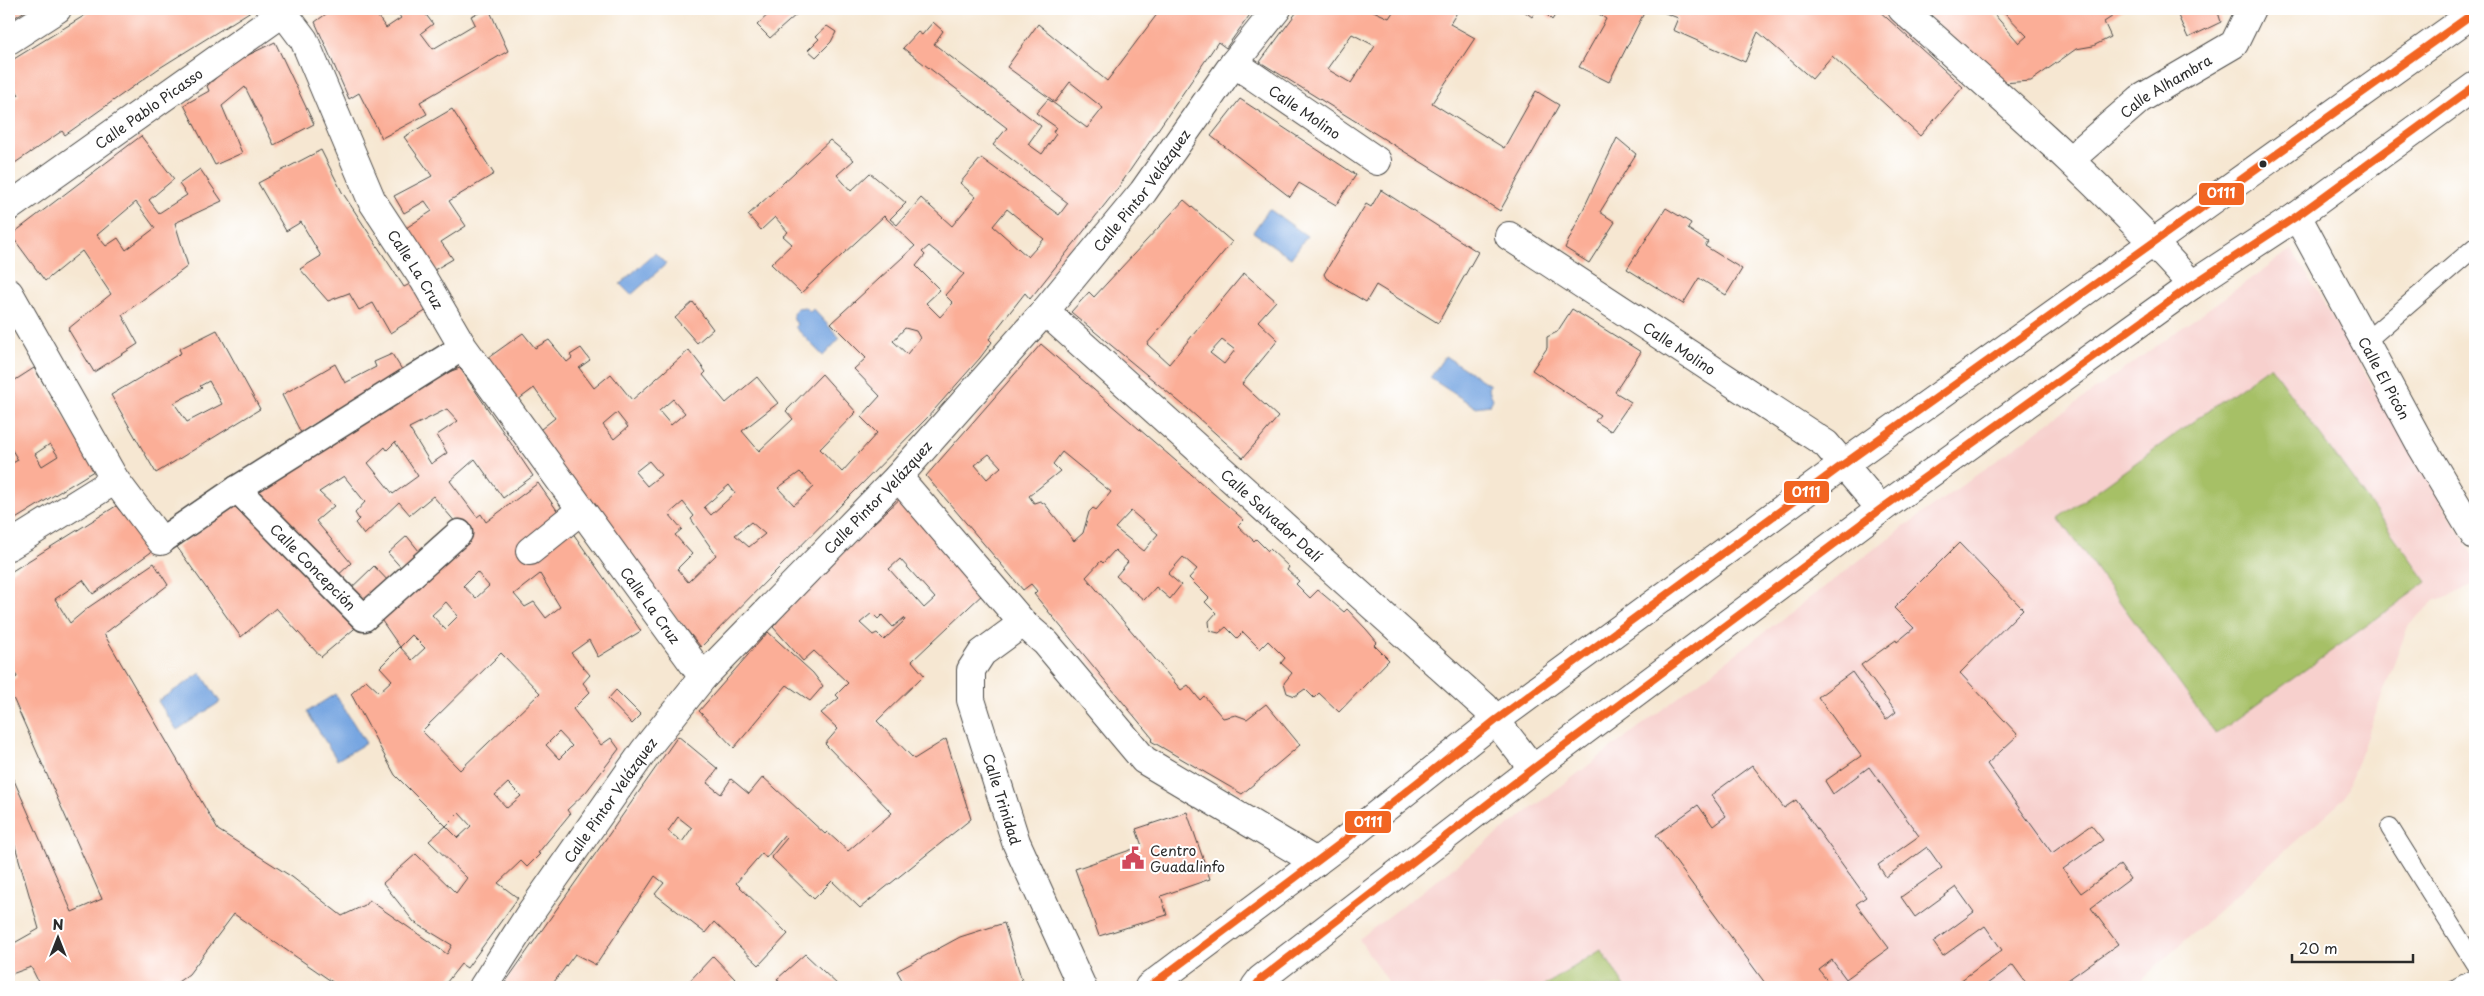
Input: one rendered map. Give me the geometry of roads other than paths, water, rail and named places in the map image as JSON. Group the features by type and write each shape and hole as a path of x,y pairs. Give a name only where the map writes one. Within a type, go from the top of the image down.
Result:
{"street":[{"path":"9,40 58,9"},
{"name":"Calle Pintor Velázquez","path":"483,987 532,912 644,751 702,677 898,477 1045,311 1143,192 1234,63 1278,9"},
{"path":"1902,9 2071,159 2154,242 2192,285"},
{"name":"Calle Alhambra","path":"2071,159 2140,99 2234,44 2251,9"},
{"name":"Calle Pablo Picasso","path":"9,207 284,10"},
{"name":"Calle La Cruz","path":"284,10 304,40 372,201 424,280 463,347 702,677"},
{"path":"1149,987 1316,862 1496,720 1844,464 2475,12"},
{"name":"Calle Molino","path":"1234,63 1377,161"},
{"path":"1255,987 1261,979 1533,769 1881,508 2192,285 2297,216 2475,86"},
{"name":"Calle El Picón","path":"2297,216 2422,448 2475,536"},
{"name":"Calle Molino","path":"1509,236 1826,444 1881,508"},
{"path":"9,293 115,480 162,541 237,489 463,347"},
{"name":"Calle Salvador Dalí","path":"1045,311 1485,707 1533,769"},
{"path":"898,477 1023,622 1046,643 1144,760 1316,862"},
{"path":"9,546 115,480"},
{"name":"Calle Concepción","path":"237,489 364,618 459,533"},
{"path":"530,551 581,510"},
{"name":"Calle Trinidad","path":"1023,622 982,653 974,664 971,670 971,700 1016,842 1082,987"}],"lane":[{"path":"2365,342 2475,247"},
{"path":"2390,828 2475,964"},
{"path":"2458,987 2475,978"}],"water":[{"path":"1269,209 1307,236 1291,258 1253,232"},
{"path":"655,253 666,264 631,295 620,284"},
{"path":"805,307 810,312 813,309 840,338 823,356 795,327 797,324 793,314 797,308"},
{"path":"1445,356 1490,385 1488,388 1493,399 1490,405 1475,407 1430,378"},
{"path":"201,673 220,702 177,730 158,701"},
{"path":"335,694 366,743 337,760 307,712"}],"place":[{"name":"Centro Guadalinfo","path":"1133,858"}]}
